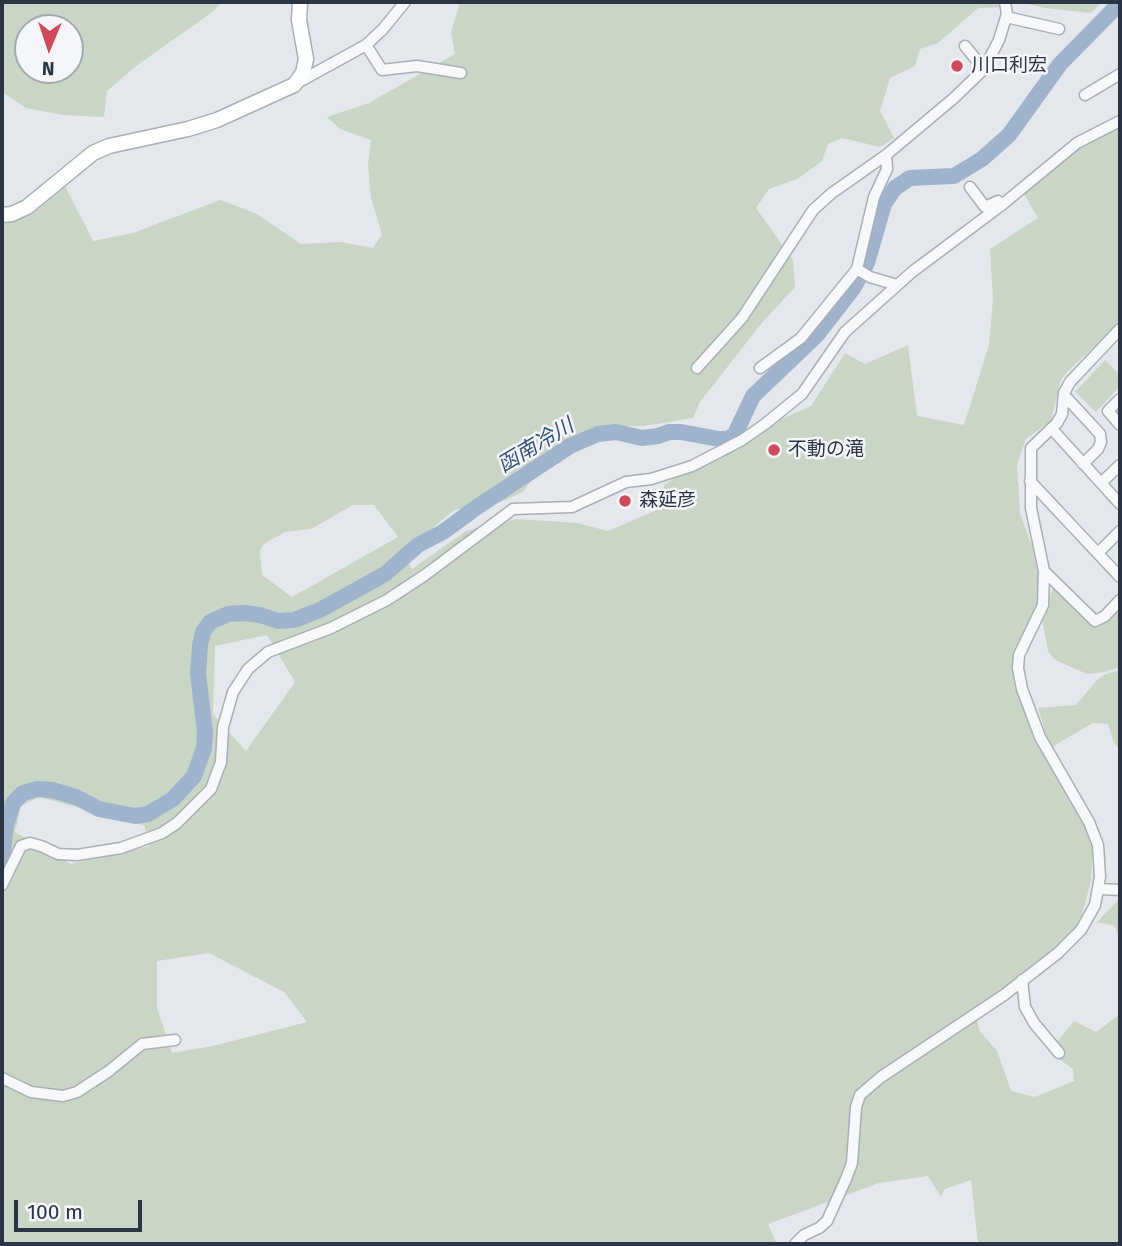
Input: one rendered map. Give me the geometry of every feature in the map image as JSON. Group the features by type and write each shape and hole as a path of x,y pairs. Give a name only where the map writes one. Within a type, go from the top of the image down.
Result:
{"street":[{"path":"294,85 303,73 306,59 299,20 300,2"},
{"path":"2,215 27,207 93,153 109,146 217,120 294,85 366,45 405,2"},
{"path":"697,368 742,318 813,210 832,193 886,155 984,69 996,47 1006,17 1005,2"},
{"path":"1006,17 1059,29"},
{"path":"366,45 382,71 417,66 461,73"},
{"path":"965,46 984,69"},
{"path":"1086,95 1120,74"},
{"path":"2,885 21,846 30,844 58,854 77,855 121,848 162,833 177,823 211,789 221,762 223,727 233,692 248,668 268,652 331,628 387,600 513,509 572,507 626,482 651,479 692,466 742,440 802,394 845,332 897,285 1077,143 1120,121"},
{"path":"761,368 801,338 857,269 874,197 887,169 886,155"},
{"path":"970,187 985,207 998,201 1003,204"},
{"path":"857,269 870,277 897,285"},
{"path":"795,1244 827,1220 846,1179 852,1163 856,1107 860,1095 881,1077 1004,995 1069,943 1081,930 1095,905 1100,889 1098,845 1089,822 1040,737 1019,678 1019,655 1043,605 1044,571 1031,508 1031,448 1052,429 1062,414 1064,395 1070,382 1120,329"},
{"path":"1064,395 1100,434 1098,449 1083,464"},
{"path":"1120,399 1108,411 1120,425"},
{"path":"1052,429 1120,505"},
{"path":"1101,483 1120,466"},
{"path":"1030,481 1120,577"},
{"path":"1098,553 1120,531"},
{"path":"1044,571 1095,621 1120,600"},
{"path":"1100,889 1120,890"},
{"path":"1022,980 1025,1007 1034,1023 1059,1053"},
{"path":"2,1078 32,1092 63,1096 88,1085 142,1044 175,1040"}],"green space":[{"path":"2,2 222,2 107,91 104,117 63,115 26,108 2,92"},
{"path":"457,2 1014,2 1005,7 978,8 938,43 920,49 915,66 890,78 880,111 894,138 880,147 842,138 828,144 822,161 813,168 797,179 769,189 756,208 793,260 795,287 761,324 700,402 693,418 645,426 605,426 555,446 523,492 501,502 454,510 403,553 412,569 466,531 516,519 577,523 608,531 664,507 664,485 738,438 811,406 845,353 865,364 908,345 917,416 964,425 989,345 993,299 990,249 1038,218 1023,192 1075,149 1120,122 1120,323 1061,380 1051,421 1026,439 1017,464 1020,513 1033,549 1043,602 1015,671 1050,753 1084,811 1093,848 1091,881 1078,929 976,1014 979,1030 997,1051 1011,1091 1035,1097 1074,1081 1073,1069 1049,1052 1074,1021 1096,1032 1120,1014 1120,1244 978,1244 971,1180 945,1189 941,1197 928,1176 879,1183 768,1224 777,1244 2,1244 2,218 16,220 64,184 93,241 133,233 220,200 255,213 301,244 341,242 373,248 382,234 371,198 368,165 371,140 340,129 327,117 369,103 455,54 451,32 459,6","holes":["353,505 374,505 398,537 292,597 262,575 260,550 264,544 285,532 311,529","267,635 295,682 246,751 213,714 215,646","39,797 144,825 150,846 71,864 15,832 21,806","209,953 284,992 307,1022 213,1046 172,1053 157,1008 157,961"]},
{"path":"1020,2 1103,2 1091,13 1045,8"},
{"path":"1105,360 1120,375 1120,386 1096,412 1075,392"},
{"path":"1054,585 1096,625 1120,610 1120,667 1087,674 1055,660 1048,651 1042,619"},
{"path":"1120,670 1120,752 1108,724 1093,723 1050,748 1038,708 1076,705 1098,679"},
{"path":"1120,898 1120,942 1115,926 1097,922"}],"waterway":[{"name":"函南冷川","path":"2,858 6,825 13,803 23,793 37,789 52,790 76,797 99,809 135,816 148,814 173,799 194,776 204,748 205,732 198,673 200,645 203,632 210,622 228,614 243,613 278,621 294,620 320,610 385,574 418,545 443,532 570,446 598,434 616,432 642,438 681,432 719,439 728,439 735,434 753,396 816,336 854,287 867,263 884,204 895,188 910,178 954,176 982,159 1009,135 1060,64 1120,3"}],"place":[{"name":"川口利宏","path":"957,66"},
{"name":"不動の滝","path":"774,450"},
{"name":"森延彦","path":"625,501"}]}
